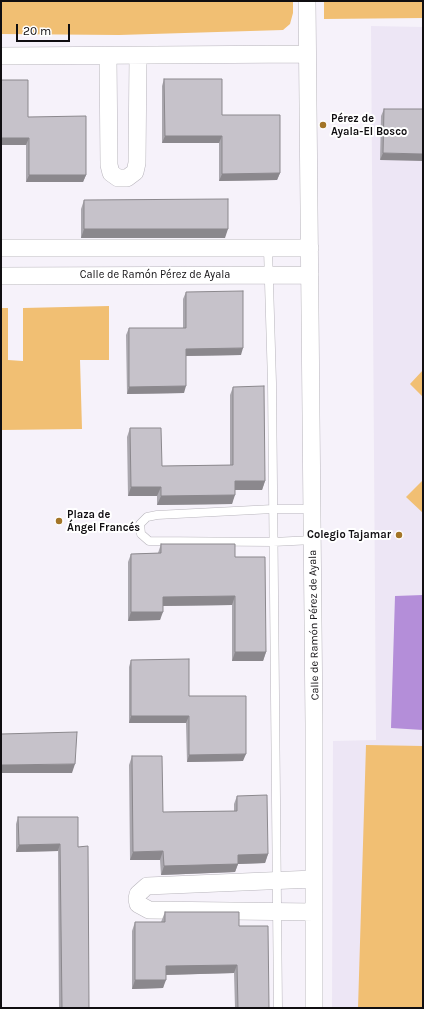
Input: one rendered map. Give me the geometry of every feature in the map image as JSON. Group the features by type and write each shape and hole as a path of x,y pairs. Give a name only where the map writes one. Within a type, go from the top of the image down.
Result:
{"street":[{"name":"Calle de Ramón Pérez de Ayala","path":"307,1 313,540 314,1008"},
{"path":"1,56 307,54"},
{"path":"108,56 109,165 115,176 118,178 127,178 135,172 137,163 138,56"},
{"path":"1,248 310,248"},
{"name":"Calle de Ramón Pérez de Ayala","path":"1,276 310,275"},
{"path":"314,879 147,886 138,894 137,900 138,904 149,910 314,912"}],"lane":[{"path":"268,249 273,509 278,1008"},
{"path":"312,509 273,509 157,514 147,517 140,524 141,534 149,541 273,542 313,540"}],"shaded area":[{"path":"1,1 293,1 293,13 290,24 283,30 119,35 1,34"},
{"path":"324,1 423,1 423,18 324,19"},
{"name":"Colegio Tajamar","path":"371,26 423,27 423,1008 332,1008 333,741 376,740"},
{"path":"109,306 109,360 80,360 82,429 1,430 1,308 8,308 8,360 23,361 23,308"},
{"path":"423,370 423,397 410,384"},
{"path":"423,480 423,513 406,497"},
{"path":"423,595 423,730 391,728 395,596"},
{"path":"366,745 423,746 423,1008 358,1008"}],"building":[{"path":"164,79 222,79 222,115 280,115 280,173 222,174 222,136 165,136"},
{"path":"1,80 28,80 28,117 86,116 86,175 29,175 29,138 1,138"},
{"path":"384,109 423,109 423,154 383,153"},
{"path":"228,199 228,229 84,229 84,200"},
{"path":"243,291 243,348 186,349 186,386 129,387 129,328 186,328 186,292"},
{"path":"264,386 265,481 235,481 235,495 161,496 161,487 131,487 130,428 161,428 162,466 233,465 233,387"},
{"path":"161,544 235,544 235,557 265,557 266,652 235,652 235,596 163,597 163,612 131,612 131,554 161,553"},
{"path":"189,659 189,696 246,696 246,754 189,755 189,716 131,716 131,660"},
{"path":"77,732 75,764 1,765 1,734"},
{"path":"132,756 162,756 163,812 237,811 237,796 267,795 268,854 238,855 238,864 164,866 163,851 133,852"},
{"path":"18,817 78,817 78,847 88,846 89,1008 62,1008 60,844 19,845"},
{"path":"165,912 239,912 239,926 268,926 269,1008 238,1008 237,965 166,966 166,980 135,980 135,922 165,922"}],"place":[{"name":"Pérez de Ayala-El Bosco","path":"323,125"},
{"name":"Plaza de Ángel Francés","path":"59,521"},
{"name":"Colegio Tajamar","path":"399,535"}]}
